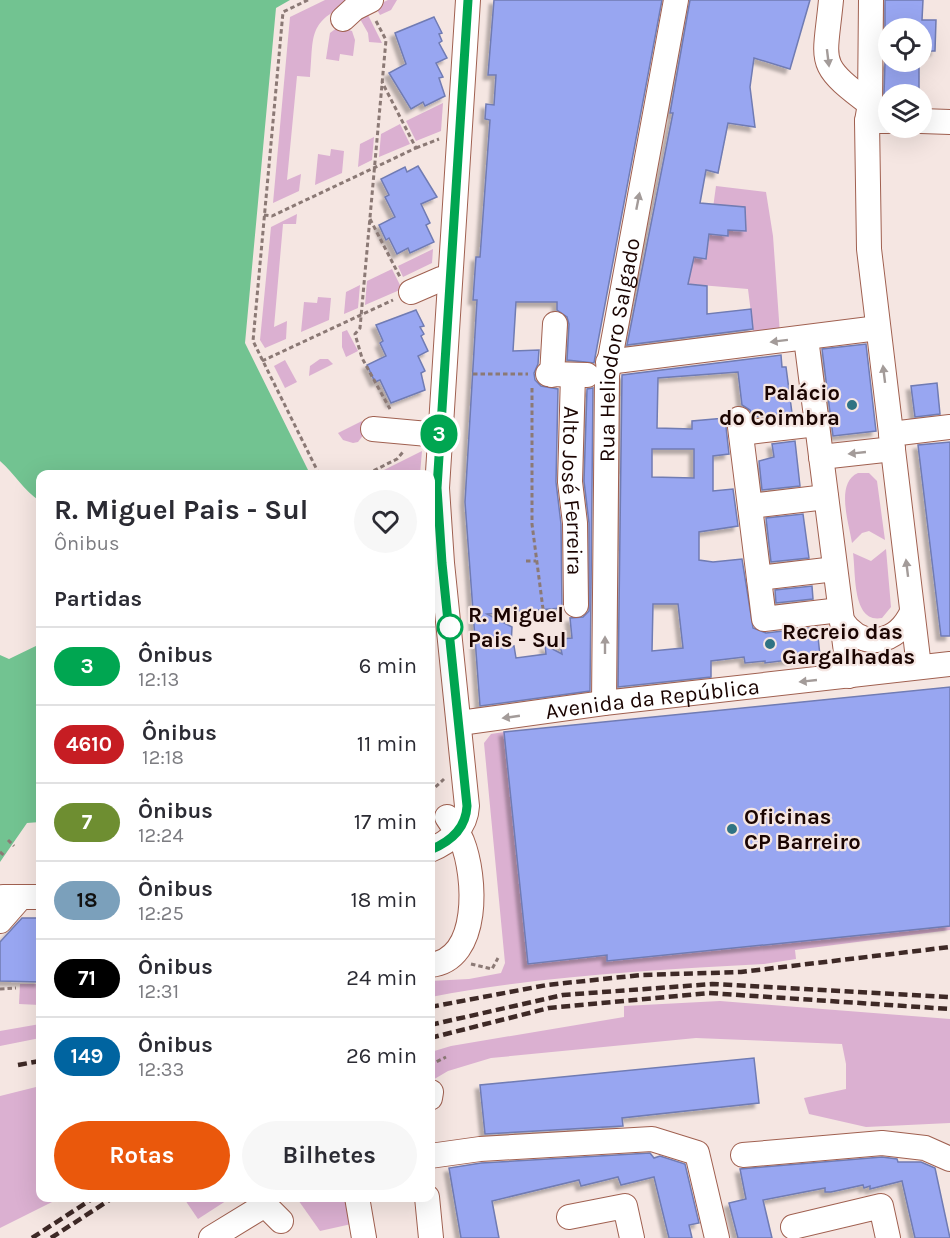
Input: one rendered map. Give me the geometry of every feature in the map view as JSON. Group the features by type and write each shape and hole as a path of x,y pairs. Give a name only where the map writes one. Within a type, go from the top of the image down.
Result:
{"street":[{"path":"435,842 456,800 460,723 442,563 437,488 468,0"},
{"name":"Rua Heliodoro Salgado","path":"604,703 607,369 676,0"},
{"path":"831,0 825,58 830,71 875,115"},
{"path":"872,0 875,115 869,249 919,668"},
{"path":"343,19 369,1"},
{"path":"932,121 950,122"},
{"path":"402,289 441,279 449,280"},
{"name":"Alto José Ferreira","path":"555,324 558,375 575,523 576,605"},
{"path":"558,375 878,328"},
{"path":"806,338 849,676"},
{"path":"817,424 740,426 764,619 841,615"},
{"path":"821,457 950,427"},
{"path":"373,429 439,435"},
{"path":"750,506 826,497"},
{"path":"759,578 835,569"},
{"path":"841,615 858,637 880,641 901,630 912,612"},
{"name":"Avenida da República","path":"460,723 604,703 950,664"},
{"path":"441,962 464,940 471,904 466,856 445,826"},
{"path":"0,921 21,898"},
{"path":"435,1155 480,1149 652,1139 697,1154 717,1238"},
{"path":"743,1155 882,1143 925,1148 950,1159"},
{"path":"358,1202 364,1238"},
{"path":"427,1202 431,1238"},
{"path":"211,1238 265,1205 280,1221"},
{"path":"569,1217 625,1206 632,1238"},
{"path":"793,1227 881,1206 888,1238"}],"path":[{"path":"308,0 283,12 253,341 317,470"},
{"path":"369,1 386,40 360,328 355,334 362,358 387,406 394,412"},
{"path":"382,82 416,148"},
{"path":"264,215 272,216 374,166 446,136"},
{"path":"262,361 361,314 402,289 370,217"},
{"path":"473,374 532,374 531,477 536,561 543,609"},
{"path":"375,470 397,459 408,445"},
{"path":"526,561 536,561"},
{"path":"435,788 456,771"},
{"path":"8,840 14,846"},
{"path":"0,852 5,856"},
{"path":"441,962 492,969 498,958"},
{"path":"0,989 1,987 16,988"},
{"path":"435,1062 446,1057"}],"shaded area":[{"path":"0,0 290,0 276,8 245,343 308,470 36,470 36,498 0,461"},
{"path":"325,0 348,0 347,4 325,18 315,33 310,77 297,76 287,180 301,174 299,191 273,203 290,17"},
{"path":"388,0 397,0 391,10 380,15 375,6"},
{"path":"366,11 382,43 369,42 368,33 360,19"},
{"path":"338,27 352,31 355,40 353,56 340,54 339,61 326,59 330,33"},
{"path":"443,103 441,131 416,141 406,121"},
{"path":"400,124 410,144 379,157 381,134"},
{"path":"374,137 372,160 358,167 360,144"},
{"path":"331,149 344,151 342,173 315,185 318,154 330,156"},
{"path":"716,186 766,192 773,236 780,334 754,337 748,289 688,284 692,266 647,248 706,259"},
{"path":"297,214 296,224 283,224 274,327 287,321 286,339 265,348 260,340 271,227"},
{"path":"433,249 432,263 403,277 398,266"},
{"path":"392,269 402,289 365,305 367,281"},
{"path":"360,285 358,308 344,314 346,292"},
{"path":"318,297 331,298 329,320 301,332 304,302 317,303"},
{"path":"347,330 358,351 346,357 342,347 342,332"},
{"path":"320,359 328,359 333,364 309,376 310,366"},
{"path":"285,360 297,382 285,388 274,366"},
{"path":"362,421 364,434 358,442 343,440 338,433"},
{"path":"422,451 420,470 384,470"},
{"path":"858,473 869,473 877,481 885,540 869,531 862,533 852,543 845,494 851,478"},
{"path":"886,549 891,607 882,618 872,618 865,613 857,595 853,553 871,561"},
{"path":"36,646 36,822 27,823 0,862 0,655 9,659"},
{"path":"504,732 528,964 607,955 607,961 950,926 950,930 795,950 796,959 764,964 555,979 435,996 435,981 469,979 501,973 505,963 484,743 491,734"},
{"path":"20,984 36,984 36,1005 19,1004"},
{"path":"720,1001 950,1019 950,1123 866,1127 809,1114 804,1098 846,1089 846,1064 842,1044 696,1038 491,1058 448,1071 435,1079 435,1051 451,1046 624,1017 624,1006"},
{"path":"36,1025 36,1039 0,1046 0,1031"},
{"path":"36,1087 36,1202 52,1202 0,1228 0,1096"},
{"path":"186,1202 224,1202 198,1219"},
{"path":"300,1202 366,1202 356,1223 320,1231"}],"building":[{"path":"494,0 662,0 594,363 567,360 569,324 567,317 557,310 557,302 516,302 513,351 539,350 538,364 534,373 535,380 541,386 558,389 556,482 561,524 562,608 487,614 512,627 511,647 514,646 516,658 546,654 545,645 562,654 559,639 572,638 570,618 583,617 589,611 589,523 584,481 587,389 593,388 590,691 480,706 465,502 477,300 473,300 476,257 480,257 490,120 485,119 486,104 494,105 496,75 488,75"},
{"path":"690,0 810,0 790,69 754,58 750,87 755,127 728,123 718,173 706,170 700,203 745,207 746,231 728,230 728,236 709,234 706,259 694,257 688,284 707,286 707,314 751,309 753,329 627,345 673,113 670,113"},
{"path":"885,0 923,0 922,18 885,18"},
{"path":"434,17 442,33 439,34 442,41 439,43 447,58 436,63 443,77 439,78 445,96 425,106 423,102 411,109 389,73 406,64 395,33"},
{"path":"932,20 936,20 935,51 932,51"},
{"path":"885,72 919,72 919,84 884,84"},
{"path":"418,166 437,197 421,204 430,223 426,225 434,242 410,253 408,248 397,254 389,238 386,240 379,225 395,217 385,197 389,195 381,179 405,167 407,172"},
{"path":"416,310 424,326 420,327 424,334 421,336 428,351 418,356 425,371 421,373 425,390 391,403 380,380 375,382 367,365 386,356 376,325"},
{"name":"Palácio do Coimbra","path":"866,344 876,431 833,436 822,349"},
{"path":"781,355 782,367 786,367 792,413 753,417 750,410 742,405 738,372 658,378 657,428 692,429 692,421 725,418 729,454 713,456 713,491 733,489 738,526 699,532 699,560 713,562 742,559 753,628 766,633 817,627 820,656 765,663 765,661 745,663 744,657 711,661 711,677 618,687 622,375","holes":["652,449 694,449 694,478 652,477","653,604 678,604 683,648 652,651"]},
{"path":"937,383 940,414 915,417 911,386"},
{"path":"795,441 800,486 762,490 759,461 774,457 772,444"},
{"path":"950,442 950,636 941,636 918,445"},
{"path":"803,514 809,558 771,562 766,518"},
{"path":"812,586 813,599 776,603 775,590"},
{"name":"Oficinas CP Barreiro","path":"950,687 950,926 607,961 607,955 528,964 504,732"},
{"path":"22,918 36,918 36,982 0,981 0,942"},
{"path":"754,1058 759,1103 622,1118 623,1126 485,1134 480,1085"},
{"path":"650,1153 654,1158 660,1156 685,1164 699,1223 689,1225 692,1238 669,1238 654,1177 621,1185 618,1177 581,1186 579,1180 492,1201 499,1238 461,1238 449,1168 481,1163"},
{"path":"882,1157 897,1159 898,1162 921,1162 935,1168 950,1238 915,1238 902,1181 870,1189 870,1186 864,1188 863,1185 825,1192 825,1188 763,1200 772,1238 738,1238 729,1203 746,1199 740,1169"}],"railway":[{"path":"435,1006 547,985 641,975 741,972 950,947"},
{"path":"435,1024 563,995 712,984 950,997"},
{"path":"435,1037 549,1008 709,993 950,1009"},
{"path":"18,1065 36,1062"},
{"path":"32,1238 87,1202"},
{"path":"51,1238 106,1202"}],"bus line":[{"name":"3","path":"435,848 454,836 461,828 467,813 460,723 442,563 437,488 468,0"}],"place":[{"name":"Palácio do Coimbra","path":"852,405"},
{"name":"R. Miguel Pais - Sul","path":"450,627"},
{"name":"Recreio das Gargalhadas","path":"770,644"},
{"name":"Oficinas CP Barreiro","path":"732,829"}]}
